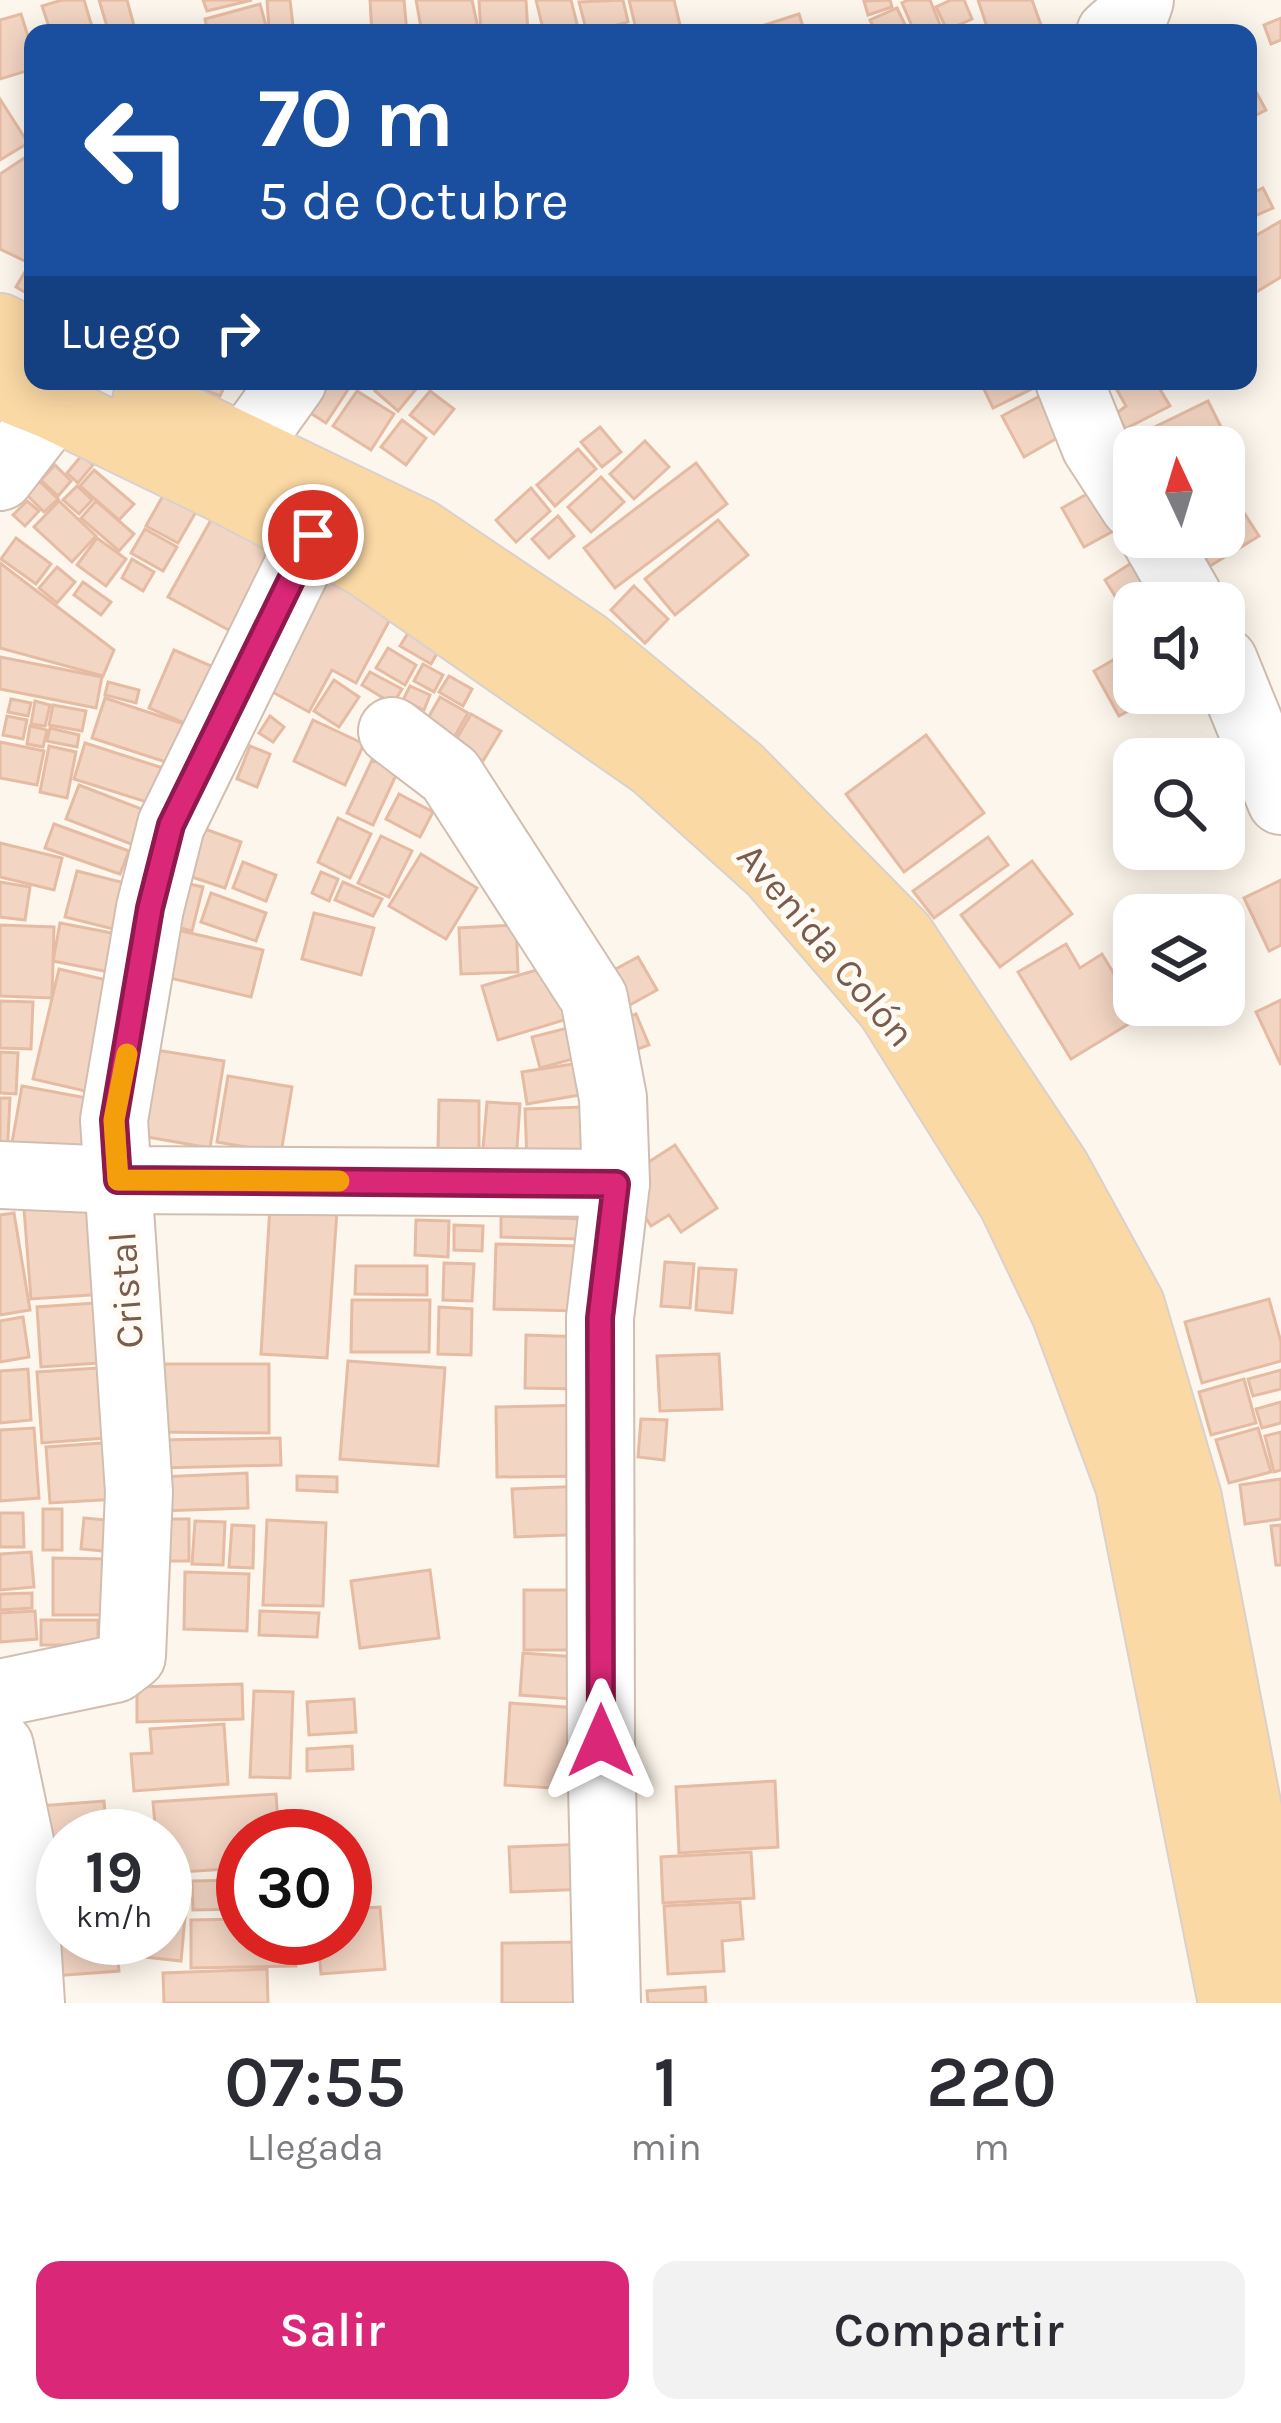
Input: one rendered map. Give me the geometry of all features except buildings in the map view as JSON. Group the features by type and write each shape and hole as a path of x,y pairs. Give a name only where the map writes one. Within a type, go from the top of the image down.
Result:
{"main road":[{"name":"Avenida Colón","path":"53,391 245,448 419,532 586,644 740,771 901,936 1057,1171 1131,1305 1188,1498 1281,1980"},
{"name":"Avenida Colón","path":"53,391 365,563 654,764 773,871 890,1007 1012,1202 1065,1313 1129,1485 1232,2003"}],"street":[{"path":"1120,24 1140,0"},
{"path":"245,448 287,390"},
{"path":"1073,390 1095,446 1113,474"},
{"path":"0,477 53,391"},
{"name":"Cristal","path":"0,1693 115,1669 132,1656 139,1492 114,1120 150,908 171,825 313,535"},
{"path":"1245,713 1281,801"},
{"path":"392,731 450,775 594,998 613,1098 616,1184 600,1318 601,1741 608,2003"},
{"path":"0,1175 616,1184"},
{"path":"0,1746 21,1846 31,2003"}],"slow traffic":[{"path":"127,1054 114,1120 118,1180 339,1181"}],"route":[{"path":"313,535 171,825 150,908 114,1120 118,1180 616,1184 600,1318 601,1741"}]}
